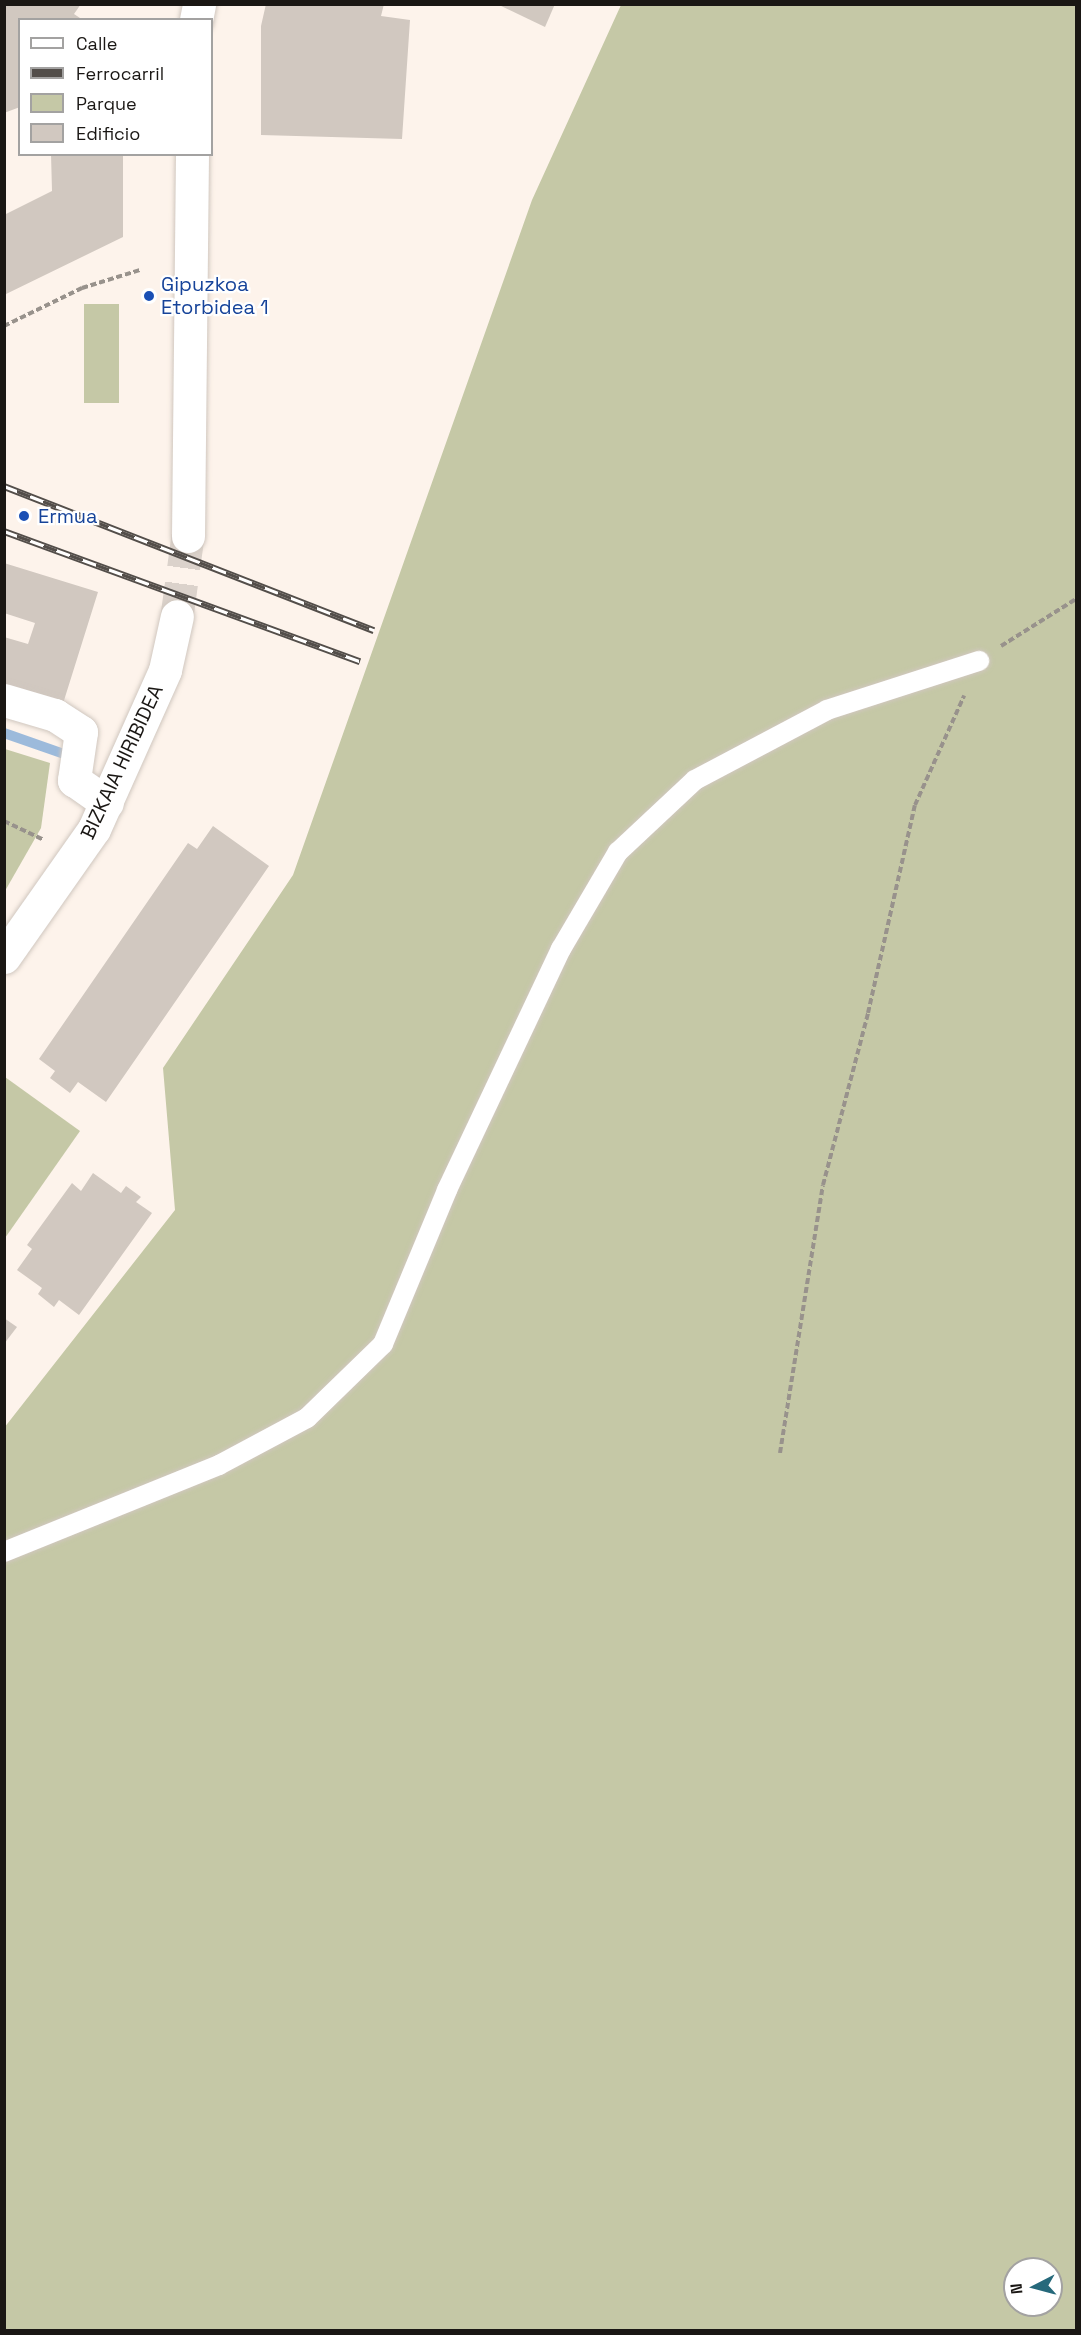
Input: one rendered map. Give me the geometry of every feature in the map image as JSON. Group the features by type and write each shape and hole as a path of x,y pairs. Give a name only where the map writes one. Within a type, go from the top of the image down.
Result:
{"street":[{"path":"188,536 192,156"},
{"name":"BIZKAIA HIRIBIDEA","path":"4,957 76,855 107,803 165,670 177,615"},
{"path":"4,700 55,716 81,732 74,780 107,803"}],"lane":[{"path":"4,1552 219,1465 307,1418 383,1344 447,1190 561,949 618,852 694,780 796,726 827,710 979,661"}],"path":[{"path":"4,326 82,288 140,270"},
{"path":"780,1453 823,1185 868,1013 915,804 979,661 1077,599"},
{"path":"4,821 76,855"}],"green space":[{"path":"621,5 1076,5 1076,2330 5,2330 4,1428 175,1210 163,1068 293,875 532,200"},
{"path":"84,304 119,304 119,403 84,403"},
{"path":"5,749 50,763 41,828 5,891"},
{"path":"5,1077 80,1131 5,1238"}],"building":[{"path":"4,4 81,4 74,14 80,18 18,18 18,108 4,113"},
{"path":"266,4 384,4 381,16 410,20 402,139 261,135 261,26"},
{"path":"497,4 555,4 545,27"},
{"path":"51,156 123,156 123,237 4,295 4,215 52,191"},
{"path":"4,563 98,592 61,710 4,692 4,637 28,644 35,623 4,613"},
{"path":"213,826 269,866 106,1102 78,1082 70,1093 50,1078 55,1071 39,1059 188,843 197,849"},
{"path":"93,1173 121,1193 126,1186 141,1197 136,1202 152,1213 79,1315 59,1300 54,1307 38,1294 42,1288 17,1270 32,1249 27,1245 72,1183 81,1191"},
{"path":"4,1318 17,1327 4,1344"}],"waterway":[{"path":"4,733 64,754"}],"tunnel":[{"path":"177,616 188,536"}],"railway":[{"path":"4,486 374,630"},
{"path":"4,531 360,661"}],"place":[{"name":"Gipuzkoa Etorbidea 1","path":"149,296"},
{"name":"Ermua","path":"24,516"}]}
